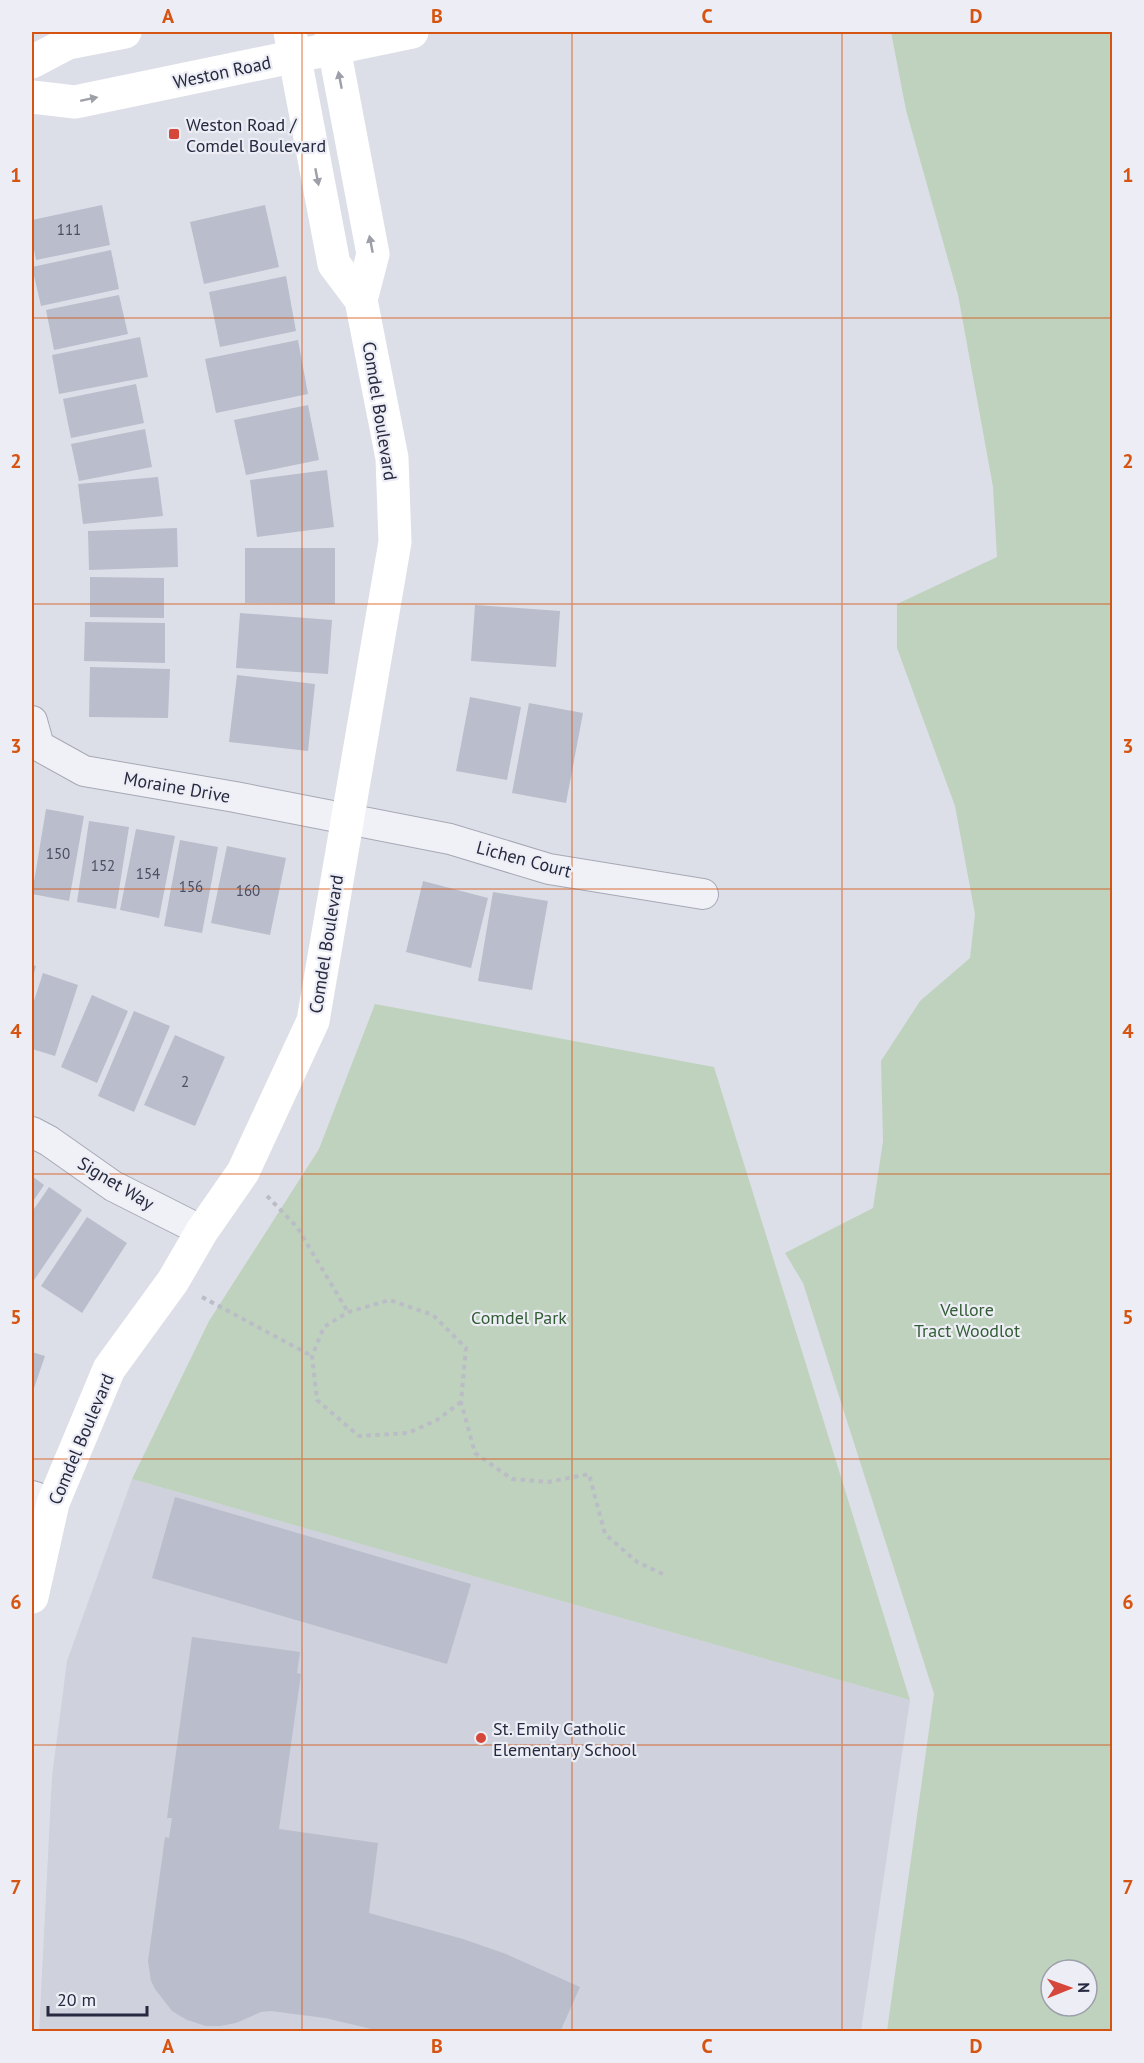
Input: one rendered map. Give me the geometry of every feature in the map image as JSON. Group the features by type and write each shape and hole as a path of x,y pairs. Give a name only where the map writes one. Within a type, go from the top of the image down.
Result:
{"street":[{"path":"32,62 68,43 125,32"},
{"name":"Weston Road","path":"32,97 75,102 292,44 412,32"},
{"name":"Comdel Boulevard","path":"332,40 373,255 361,300"},
{"name":"Comdel Boulevard","path":"32,1597 42,1499 109,1370 173,1281 202,1231 243,1172 313,1021 395,542 392,458 361,300 334,264 292,44"},
{"name":"Moraine Drive","path":"32,721 39,746 84,771 213,793 346,820"},
{"name":"Lichen Court","path":"346,820 450,839 549,869 703,894"},
{"name":"Signet Way","path":"32,1132 49,1141 113,1186 202,1231"}],"path":[{"path":"243,1172 297,1227 348,1312"},
{"path":"173,1281 312,1356"},
{"path":"461,1402 437,1420 408,1433 358,1436 317,1400 312,1356 324,1328 348,1312 390,1300 433,1315 466,1348 461,1402 475,1453 512,1479 548,1482 589,1474 605,1534 637,1562 663,1574"}],"shaded area":[{"name":"St. Emily Catholic Elementary School","path":"132,1479 910,1700 861,2031 39,2032 52,1776 67,1661"}],"green space":[{"name":"Vellore Tract Woodlot","path":"891,32 1112,32 1112,2031 887,2031 934,1694 803,1283 785,1253 873,1208 883,1141 881,1061 920,1001 970,958 975,914 955,806 897,648 897,604 997,557 993,487 958,295 906,110"},
{"name":"Comdel Park","path":"375,1004 714,1067 910,1700 132,1479 209,1321 319,1149"}],"building":[{"path":"102,205 110,245 36,260 32,239 32,220"},
{"path":"265,205 279,267 204,284 190,222"},
{"path":"111,250 119,289 41,306 32,267"},
{"path":"286,276 296,331 220,347 209,292"},
{"path":"119,295 128,334 54,350 46,310"},
{"path":"140,337 148,377 59,394 52,355"},
{"path":"298,340 308,394 216,413 205,359"},
{"path":"136,384 144,423 71,438 63,399"},
{"path":"308,405 319,460 246,475 234,420"},
{"path":"145,429 152,467 79,481 71,444"},
{"path":"327,470 334,527 257,537 250,480"},
{"path":"158,477 163,516 83,524 78,484"},
{"path":"177,528 178,567 89,570 88,531"},
{"path":"245,548 335,548 335,604 245,603"},
{"path":"90,577 164,578 164,618 90,617"},
{"path":"475,605 560,611 556,667 471,661"},
{"path":"240,613 332,620 328,674 236,668"},
{"path":"85,622 165,623 165,663 84,661"},
{"path":"90,667 170,669 168,718 89,717"},
{"path":"237,675 315,684 308,751 229,742"},
{"path":"470,697 521,707 507,780 456,771"},
{"path":"529,703 583,713 566,803 512,793"},
{"path":"46,809 84,816 69,901 32,894"},
{"path":"89,821 129,827 116,909 77,902"},
{"path":"136,829 175,836 159,918 120,910"},
{"path":"180,840 218,847 202,933 164,926"},
{"path":"227,846 286,858 270,935 211,923"},
{"path":"423,881 488,898 471,968 406,952"},
{"path":"493,892 548,901 532,990 478,981"},
{"path":"32,965 36,966 32,981"},
{"path":"43,973 78,985 55,1056 32,1049 32,1007"},
{"path":"92,995 128,1011 97,1083 61,1067"},
{"path":"134,1011 170,1026 134,1112 98,1096"},
{"path":"175,1035 225,1057 195,1126 144,1105"},
{"path":"32,1176 44,1185 32,1203"},
{"path":"49,1187 82,1210 32,1283 32,1212"},
{"path":"87,1217 127,1243 82,1313 41,1286"},
{"path":"32,1352 45,1356 32,1394"},
{"path":"175,1497 471,1584 447,1664 152,1578"},
{"path":"192,1637 300,1652 297,1673 301,1674 279,1829 378,1843 369,1913 463,1939 506,1954 580,1987 560,2032 384,2032 325,2018 271,2011 261,2012 236,2023 206,2026 187,2020 172,2011 151,1981 148,1961 165,1837 169,1838 172,1818 167,1818"}],"place":[{"name":"Weston Road / Comdel Boulevard","path":"174,134"},
{"name":"St. Emily Catholic Elementary School","path":"481,1738"}]}
